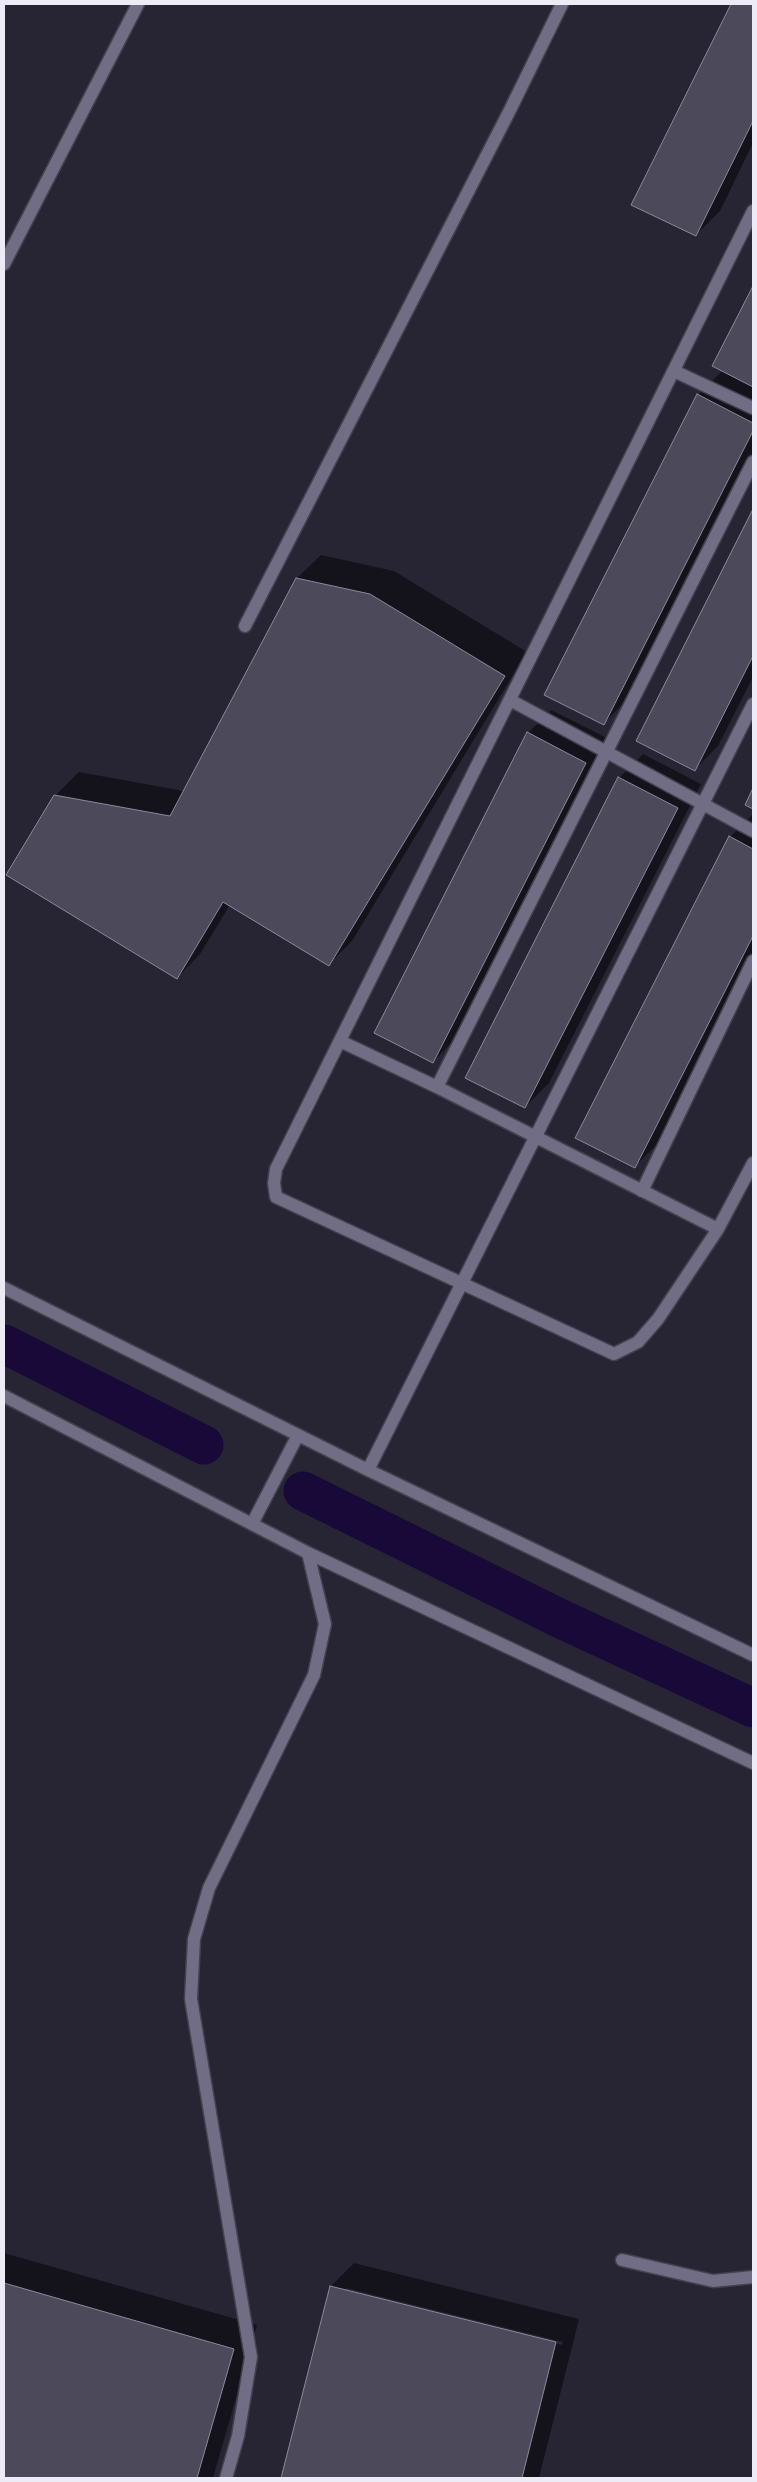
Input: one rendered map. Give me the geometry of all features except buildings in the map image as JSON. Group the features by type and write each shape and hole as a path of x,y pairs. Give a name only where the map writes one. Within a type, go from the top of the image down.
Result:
{"street":[{"path":"4,264 138,4"},
{"path":"245,626 510,110 562,4"},
{"path":"753,212 276,1169 274,1184 276,1196 614,1354 638,1342 658,1319 718,1229 753,1163"},
{"path":"674,371 753,408"},
{"path":"437,1087 753,462"},
{"path":"510,700 753,831"},
{"path":"368,1470 753,704"},
{"path":"642,1191 753,961"},
{"path":"340,1041 437,1087 718,1229"},
{"path":"4,1288 368,1470 753,1655"},
{"path":"4,1396 308,1552 753,1763"},
{"path":"252,1524 298,1435"},
{"path":"226,2478 238,2436 251,2356 190,1999 194,1939 209,1888 314,1675 325,1624 308,1552"},
{"path":"622,2260 714,2281 753,2277"}],"waterway":[{"path":"4,1344 204,1445"},
{"path":"303,1491 559,1618 753,1708"}]}
